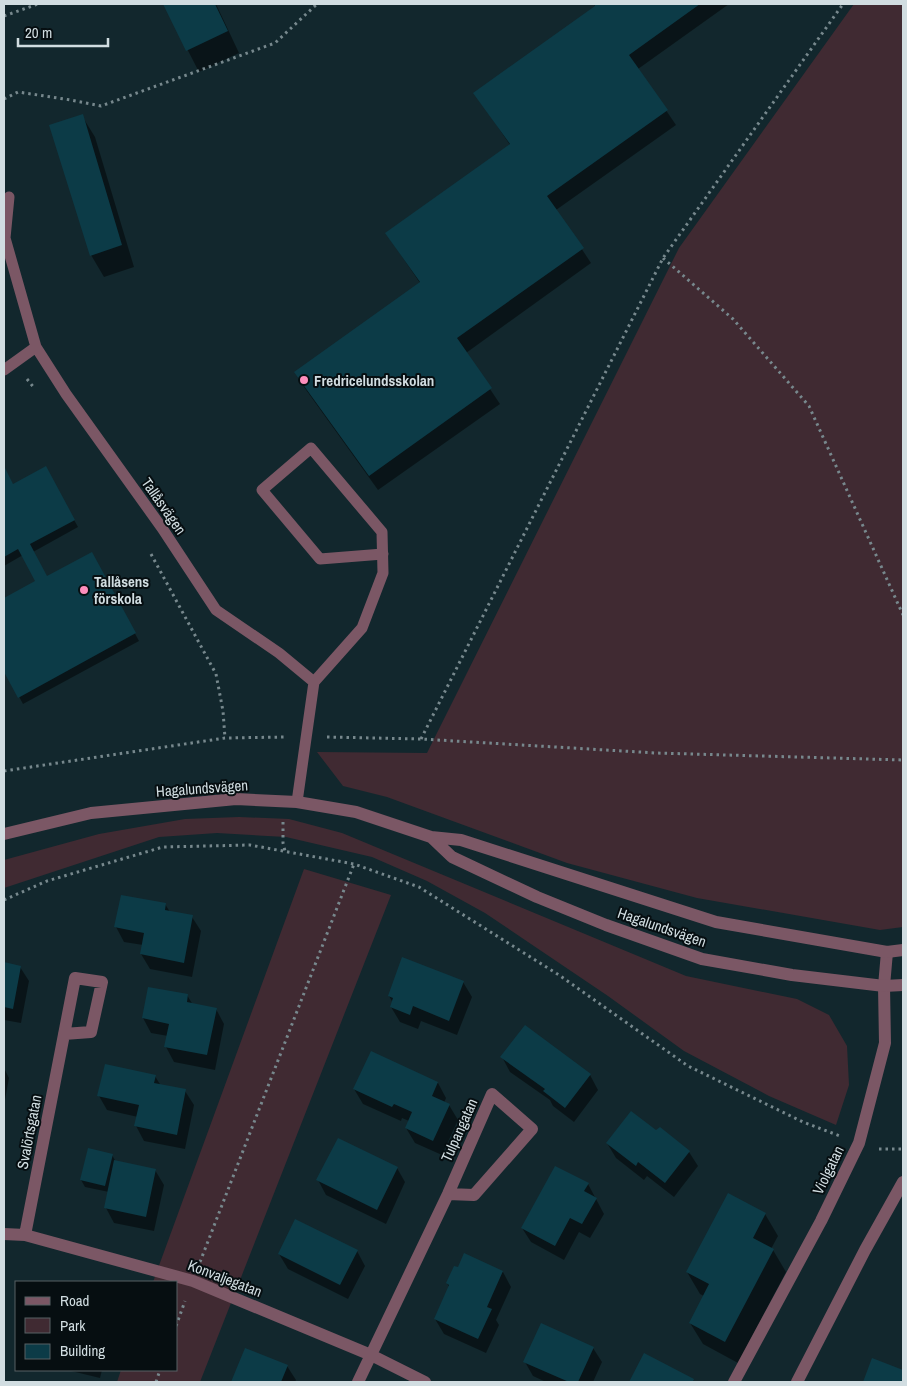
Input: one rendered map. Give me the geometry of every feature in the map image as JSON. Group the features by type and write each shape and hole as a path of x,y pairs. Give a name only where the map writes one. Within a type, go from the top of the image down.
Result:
{"street":[{"name":"Hagalundsvägen","path":"4,834 91,813 236,799 297,802 356,812 431,838 461,840 716,922 887,952 903,950"},
{"name":"Hagalundsvägen","path":"431,838 452,857 537,897 606,925 702,959 792,975 884,986 903,986"},
{"name":"Violgatan","path":"734,1382 821,1221 859,1143 885,1043 884,986 887,952"},
{"name":"Svalörtsgatan","path":"25,1236 64,1034 75,978 102,982 92,1032 64,1034"},
{"name":"Tulpangatan","path":"358,1382 448,1194 492,1094 532,1129 474,1195 448,1194"},
{"path":"797,1382 865,1250 903,1182"},
{"name":"Konvaljegatan","path":"4,1234 25,1236 192,1281 371,1354 424,1382"}],"lane":[{"name":"Tallåsvägen","path":"9,197 5,238 36,347 66,394 162,528 216,610 280,653 314,682"},
{"path":"4,370 36,347"},
{"path":"297,802 314,682 362,628 384,573 382,532 311,448 262,490 320,559 383,554"}],"path":[{"path":"4,16 38,4"},
{"path":"4,99 18,92 101,106 275,43 317,4"},
{"path":"421,739 663,258 844,4"},
{"path":"663,258 734,319 809,406 903,616"},
{"path":"14,363 37,391"},
{"path":"151,554 216,674 223,711 225,738"},
{"path":"4,771 225,738 307,736 421,739 656,753 903,760"},
{"path":"284,802 283,843 285,851"},
{"path":"4,900 47,881 163,847 250,845 354,864 419,887 560,976 688,1066 803,1122 875,1148 903,1149"},
{"path":"178,1320 354,864"}],"green space":[{"path":"854,4 903,4 903,927 880,930 697,898 567,863 387,797 343,786 317,752 427,753 679,248"},
{"path":"239,817 289,819 342,833 686,976 797,999 829,1015 847,1046 849,1085 836,1125 769,1096 684,1051 608,996 485,913 427,881 372,857 286,837 217,833 159,837 4,888 4,860 99,834 185,819"},
{"path":"304,869 391,895 200,1382 117,1382 121,1371 178,1371 178,1281 153,1281"}],"building":[{"path":"163,4 215,4 228,31 186,51"},
{"path":"594,4 700,4 629,55 668,110 547,196 584,248 457,338 492,388 369,476 294,372 420,282 385,233 510,144 473,93 595,6"},
{"path":"83,114 122,245 90,256 49,125"},
{"path":"4,466 13,484 46,466 75,520 30,544 47,576 92,552 136,633 18,698 4,672 4,598 35,581 18,549 4,557"},
{"path":"121,895 166,903 165,910 193,915 184,963 140,954 144,933 114,927"},
{"path":"402,957 464,981 449,1021 413,1006 410,1015 390,1007 393,998 388,996"},
{"path":"4,962 21,966 13,1009 4,1007"},
{"path":"148,987 188,994 187,1002 217,1008 207,1055 164,1047 169,1024 142,1018"},
{"path":"525,1025 591,1074 565,1108 543,1091 545,1089 500,1057"},
{"path":"371,1051 438,1082 432,1096 450,1104 433,1141 405,1128 412,1112 394,1104 392,1107 353,1089"},
{"path":"105,1064 156,1075 154,1083 186,1089 177,1135 134,1126 139,1105 97,1096"},
{"path":"631,1111 656,1130 660,1127 690,1151 665,1183 638,1162 636,1166 606,1143"},
{"path":"338,1138 398,1167 377,1210 316,1180"},
{"path":"88,1148 113,1154 105,1186 80,1180"},
{"path":"114,1160 156,1169 146,1217 104,1208"},
{"path":"555,1166 589,1183 584,1191 597,1198 582,1224 570,1218 555,1246 521,1228"},
{"path":"728,1193 766,1213 753,1238 774,1249 725,1342 689,1323 709,1284 686,1272"},
{"path":"295,1219 358,1250 340,1285 278,1254"},
{"path":"464,1253 503,1271 487,1307 492,1309 478,1339 434,1319 449,1285 446,1283 454,1266 458,1267"},
{"path":"541,1323 594,1347 578,1382 569,1382 523,1362"},
{"path":"245,1348 288,1365 281,1382 231,1382"},
{"path":"644,1353 694,1379 693,1382 629,1382"},
{"path":"872,1358 903,1370 903,1382 863,1382"}],"place":[{"name":"Fredricelundsskolan","path":"304,380"},
{"name":"Tallåsens förskola","path":"84,590"}]}
